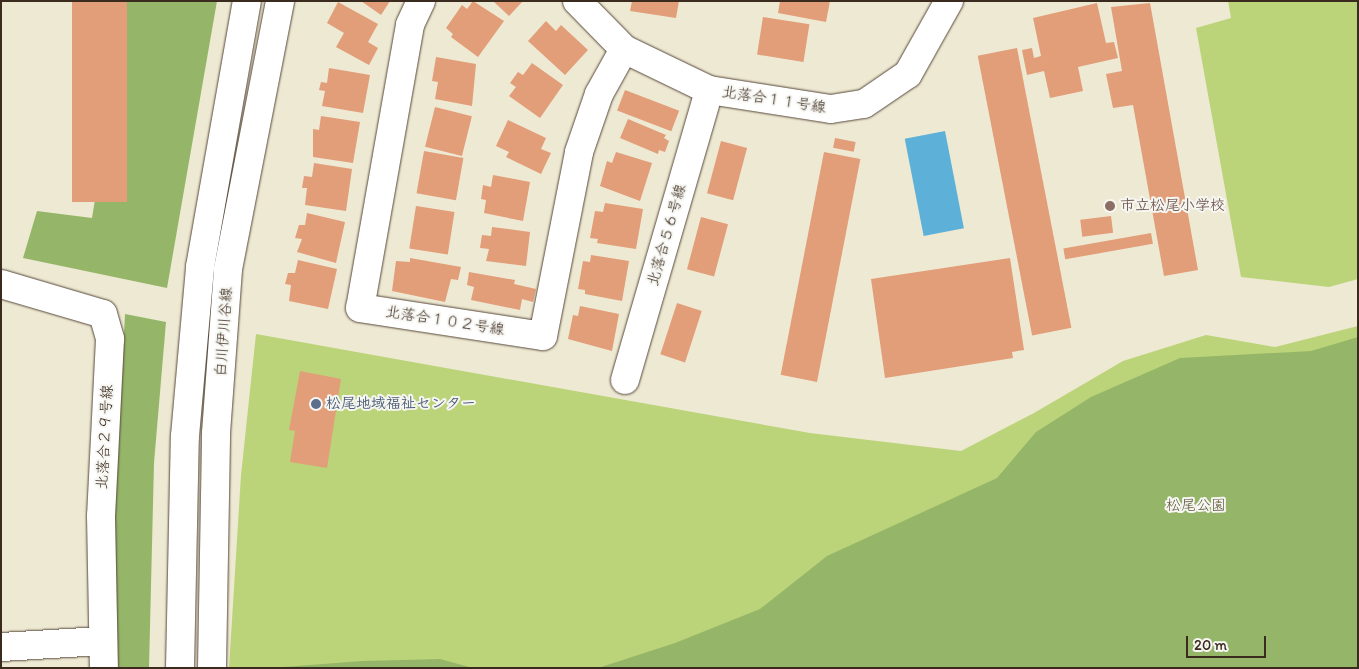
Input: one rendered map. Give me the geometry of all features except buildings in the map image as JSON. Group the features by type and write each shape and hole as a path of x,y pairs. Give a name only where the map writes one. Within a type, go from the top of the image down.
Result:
{"street":[{"name":"白川伊川谷線","path":"180,668 185,436 200,267 247,1"},
{"name":"白川伊川谷線","path":"212,668 216,434 228,269 280,1"},
{"name":"北落合１０２号線","path":"421,1 410,25 360,308 543,336 579,152 599,94 624,49"},
{"name":"北落合１１号線","path":"577,1 624,49 709,90 831,109 864,104 908,74 949,1"},
{"name":"北落合５６号線","path":"625,380 709,90"},
{"name":"北落合２９号線","path":"1,284 103,314 110,339 101,516 104,654"},
{"path":"1,647 104,654"}],"green space":[{"path":"127,1 217,1 167,288 23,258 37,211 92,218"},
{"path":"1228,1 1358,1 1358,279 1329,287 1241,277 1196,28 1231,18"},
{"path":"125,314 166,322 154,463 149,668 118,668 111,582"},
{"name":"松尾公園","path":"1358,326 1358,668 229,668 241,475 256,334 810,433 961,451 1034,413 1123,361 1206,335 1275,347"},
{"path":"1358,337 1358,668 598,668 675,643 760,609 827,556 997,478 1036,432 1091,397 1180,358 1311,351"},
{"path":"440,659 473,668 271,668 362,661"}],"water":[{"path":"945,131 964,228 924,236 905,139"}],"place":[{"name":"市立松尾小学校","path":"1110,206"},
{"name":"松尾地域福祉センター","path":"316,404"}]}
